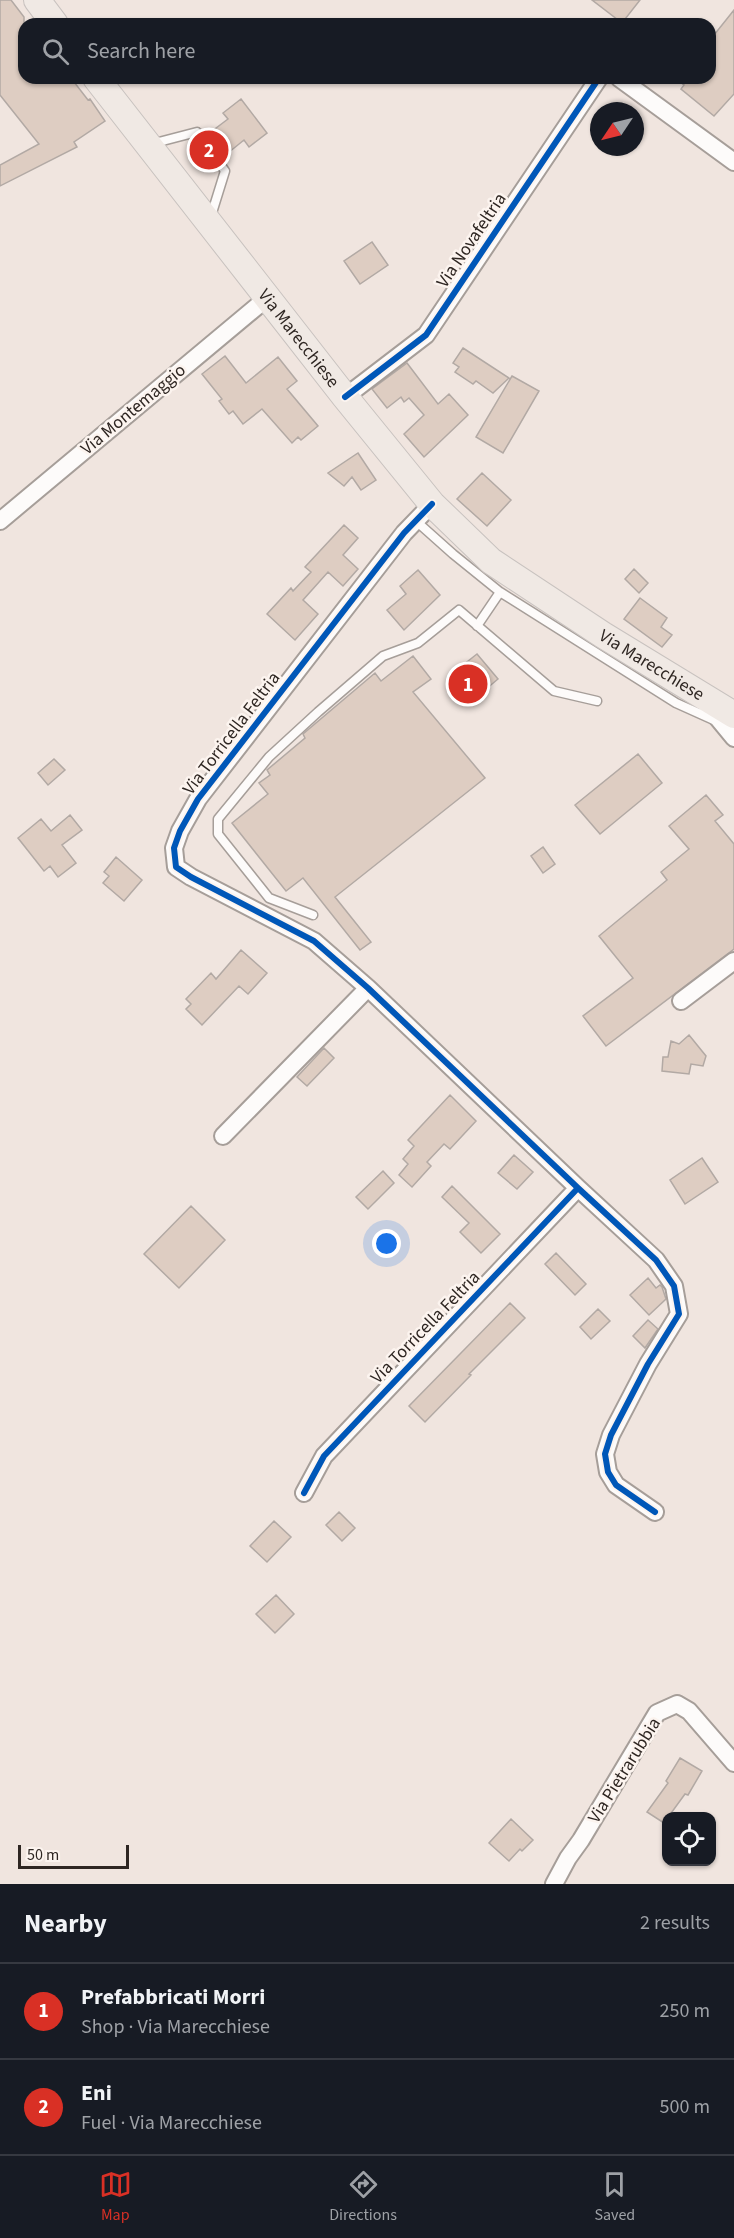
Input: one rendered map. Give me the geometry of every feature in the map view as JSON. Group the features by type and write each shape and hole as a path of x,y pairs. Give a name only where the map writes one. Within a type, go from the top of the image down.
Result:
{"main road":[{"path":"37,0 50,18"},
{"name":"Via Marecchiese","path":"101,84 345,397 424,512 491,561 600,633 696,692 732,731"}],"street":[{"name":"Via Novafeltria","path":"345,397 426,335 595,84"},
{"path":"627,84 734,162"},
{"name":"Via Montemaggio","path":"0,521 267,298"},
{"name":"Via Torricella Feltria","path":"424,512 198,799 180,831 174,848 176,867 314,941 368,988 656,1260 674,1286 679,1314 648,1364 611,1435 605,1454 608,1472 616,1485 655,1512"},
{"path":"681,1001 734,961"},
{"path":"223,1136 368,988"},
{"name":"Via Torricella Feltria","path":"304,1493 324,1456 578,1188"},
{"name":"Via Pietrarubbia","path":"554,1884 657,1713 677,1704 689,1711 734,1763"}],"lane":[{"path":"149,144 197,132 225,171 209,222"},
{"path":"424,512 453,554 500,592 676,703 732,731"},
{"path":"477,626 500,592"},
{"path":"313,915 269,898 218,834 218,819 269,757 383,656 418,643 459,610 554,691 597,701"}],"building":[{"path":"0,0 11,0 24,17 18,18 18,84 76,84 88,100 90,99 105,121 74,142 77,147 0,186 0,165 39,144 0,95"},
{"path":"592,0 640,0 626,18 615,18"},
{"path":"734,10 734,94 714,116 681,89 683,84 716,84 716,32"},
{"path":"241,99 267,133 249,147 244,140 223,157 207,135 228,119 223,113"},
{"path":"197,143 213,165 208,168 192,147"},
{"path":"372,242 388,265 360,284 344,261"},
{"path":"463,348 509,378 493,393 476,381 473,384 455,372 459,367 453,363"},
{"path":"225,356 246,383 278,357 297,381 287,389 318,426 301,440 298,437 292,443 262,409 243,424 233,411 229,414 219,401 222,399 202,374"},
{"path":"407,363 438,404 449,394 468,415 424,457 404,434 424,415 409,398 404,402 401,397 387,408 372,389"},
{"path":"512,376 539,391 503,453 476,437"},
{"path":"358,453 376,480 361,490 352,477 344,486 328,473"},
{"path":"482,473 511,500 487,526 457,499"},
{"path":"344,525 358,538 343,555 358,569 343,586 328,572 303,600 318,614 295,640 267,614 291,588 293,591 311,572 305,567"},
{"path":"634,569 648,583 639,593 625,579"},
{"path":"418,570 440,595 404,630 387,610 406,594 400,586"},
{"path":"640,598 667,618 661,627 672,635 662,647 624,619"},
{"path":"477,654 498,679 473,700 455,678 467,669 463,665"},
{"path":"413,656 431,679 413,692 485,778 335,897 371,942 360,950 303,878 286,891 232,823 268,794 259,783 270,775 267,770 305,738 303,734 375,673 381,681"},
{"path":"638,754 662,783 600,834 575,805"},
{"path":"54,759 65,770 48,785 38,773"},
{"path":"706,795 723,815 715,821 734,844 734,949 606,1046 583,1016 633,978 599,936 667,880 661,872 689,849 669,826"},
{"path":"70,815 82,830 62,845 76,863 58,877 50,866 44,871 18,838 41,819 51,831"},
{"path":"543,847 555,864 543,873 531,856"},
{"path":"116,857 142,880 124,901 103,883 109,876 104,872"},
{"path":"241,950 267,973 248,994 239,986 202,1025 186,1009 191,1004 186,999 211,973 216,979"},
{"path":"689,1035 706,1056 703,1066 691,1064 689,1074 662,1071 663,1057 668,1057 671,1041 679,1044"},
{"path":"324,1048 334,1058 307,1086 297,1077"},
{"path":"450,1095 476,1121 450,1149 444,1144 427,1162 431,1166 412,1187 399,1175 408,1164 403,1159 414,1146 408,1140"},
{"path":"514,1155 533,1172 517,1189 498,1173"},
{"path":"702,1158 718,1182 685,1204 670,1180"},
{"path":"383,1171 394,1183 368,1209 356,1197"},
{"path":"452,1186 500,1234 481,1253 460,1232 469,1223 442,1197"},
{"path":"191,1206 225,1240 179,1288 144,1254"},
{"path":"556,1253 586,1284 575,1295 545,1264"},
{"path":"648,1278 656,1288 660,1285 662,1287 666,1299 649,1315 630,1295"},
{"path":"510,1303 525,1318 425,1422 409,1406"},
{"path":"598,1309 610,1321 591,1339 580,1327"},
{"path":"648,1320 658,1329 645,1348 633,1336"},
{"path":"339,1512 355,1528 342,1541 326,1525"},
{"path":"274,1521 291,1537 267,1562 250,1546"},
{"path":"276,1595 294,1614 275,1633 256,1614"},
{"path":"680,1758 702,1771 688,1795 685,1794 672,1812 662,1812 662,1822 647,1812 668,1783 666,1781"},
{"path":"511,1819 533,1840 509,1861 489,1843"}],"cycle path":[{"path":"345,397 426,335 595,84"},
{"path":"432,504 404,533 198,799 180,831 174,848 176,867 314,941 368,988 656,1260 674,1286 679,1314 648,1364 611,1435 605,1454 608,1472 616,1485 655,1512"},
{"path":"304,1493 324,1456 578,1188"}],"place":[{"name":"Eni","path":"209,150"},
{"name":"Prefabbricati Morri","path":"468,684"}]}
